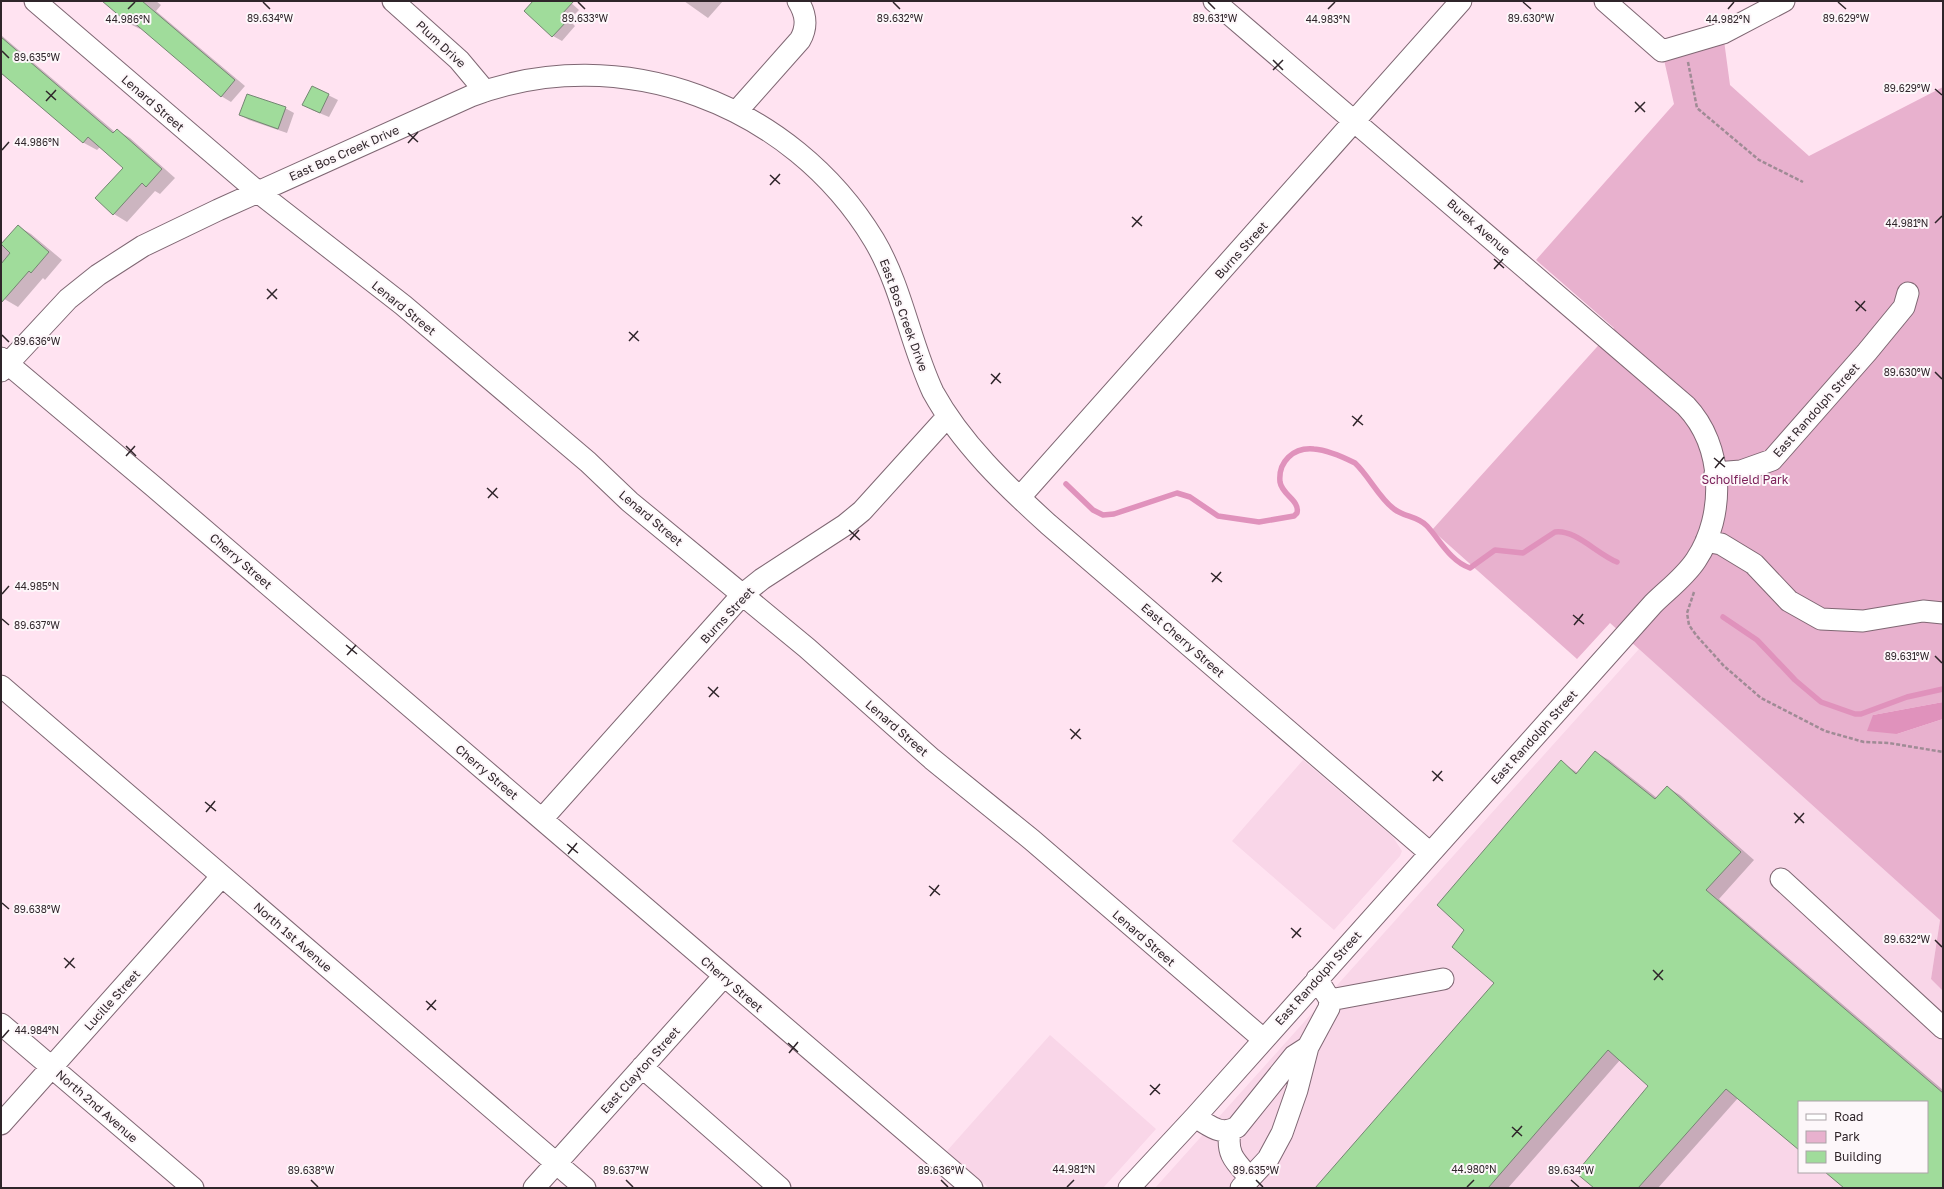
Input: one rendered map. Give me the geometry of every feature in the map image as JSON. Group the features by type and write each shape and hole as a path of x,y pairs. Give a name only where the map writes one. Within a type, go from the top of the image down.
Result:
{"street":[{"name":"Lenard Street","path":"35,1 258,192 404,305 588,462 630,502 807,648 932,759 1038,845 1263,1039"},
{"name":"Plum Drive","path":"393,1 458,60 486,91"},
{"path":"737,111 800,40 804,33 806,19 798,1"},
{"name":"Burek Avenue","path":"1214,1 1686,406 1697,418 1704,429 1709,444 1715,473"},
{"name":"Burns Street","path":"1020,497 1461,1"},
{"path":"1605,1 1662,51 1723,32 1784,1"},
{"name":"East Bos Creek Drive","path":"3,364 68,299 111,266 168,233 486,91 547,78 583,76 622,78 675,88 737,111 774,134 810,163 846,201 867,229 887,265 929,384 948,416"},
{"name":"East Randolph Street","path":"1129,1188 1195,1117 1263,1039 1653,604 1696,560 1706,540 1716,510 1717,489 1715,473 1741,471 1772,460 1867,352 1904,307 1908,292"},
{"name":"Cherry Street","path":"3,364 160,491 972,1188"},
{"name":"Burns Street","path":"542,819 742,595 762,579 855,518 876,497 948,416"},
{"name":"East Cherry Street","path":"948,416 980,456 1048,524 1430,853"},
{"path":"1706,540 1721,544 1754,564 1789,601 1821,619 1863,621 1923,611 1943,612"},
{"name":"North 1st Avenue","path":"1,686 585,1188"},
{"name":"Lucille Street","path":"1,1124 222,876"},
{"path":"1781,879 1943,1028"},
{"name":"East Clayton Street","path":"534,1188 724,976"},
{"path":"1330,1000 1443,978"},
{"path":"1230,1132 1228,1144 1232,1158 1246,1183 1268,1159 1282,1133 1297,1090 1308,1047 1324,1020 1329,1008 1330,1000 1317,979"},
{"name":"North 2nd Avenue","path":"1,1024 193,1188"},
{"path":"1195,1117 1217,1130 1230,1132 1237,1127 1294,1056 1308,1047"},
{"path":"642,1067 780,1188"}],"path":[{"path":"1685,44 1697,108 1759,160 1803,182"},
{"path":"1696,589 1687,613 1689,625 1724,666 1761,698 1825,732 1864,742 1889,743 1943,752"}],"shaded area":[{"path":"1639,649 1940,920 1931,979 1943,991 1943,1188 1155,1188"},
{"path":"1943,702 1943,719 1897,734 1867,731 1873,715"},
{"path":"1303,760 1393,837 1402,851 1400,856 1334,930 1232,841"},
{"path":"1050,1035 1156,1129 1103,1188 989,1188 946,1152"}],"green space":[{"name":"Scholfield Park","path":"1723,33 1730,85 1809,156 1943,87 1943,702 1873,715 1897,734 1943,719 1943,991 1931,979 1940,920 1610,623 1577,659 1432,530 1614,328 1536,260 1674,104 1662,51"}],"building":[{"path":"102,1 142,1 235,80 221,97 132,21 129,24"},
{"path":"533,1 574,1 561,15 567,21 552,37 524,11"},
{"path":"1,37 113,133 117,129 162,169 146,187 142,183 113,215 95,198 123,168 88,137 83,143 1,73"},
{"path":"312,86 329,94 320,113 302,105"},
{"path":"247,94 286,107 278,129 239,115"},
{"path":"18,225 49,252 31,273 29,271 1,303 1,264 10,253 1,244"},
{"path":"1595,751 1655,799 1667,786 1741,852 1706,890 1943,1093 1943,1188 1844,1188 1826,1173 1928,1173 1928,1101 1798,1101 1798,1149 1726,1089 1638,1188 1594,1188 1576,1173 1648,1086 1608,1050 1488,1188 1315,1188 1494,983 1452,947 1464,930 1437,905 1561,760 1576,774"}],"waterway":[{"path":"1066,484 1093,510 1103,515 1114,514 1177,493 1190,497 1218,516 1259,522 1294,516 1297,513 1296,504 1281,487 1280,475 1284,462 1293,453 1300,450 1314,449 1335,454 1355,463 1394,509 1402,514 1419,520 1427,526 1451,555 1463,565 1470,568 1495,550 1523,553 1555,532 1570,534 1617,562"},
{"path":"1723,617 1757,640 1795,680 1821,702 1855,714 1861,714 1907,697 1943,689"}]}
